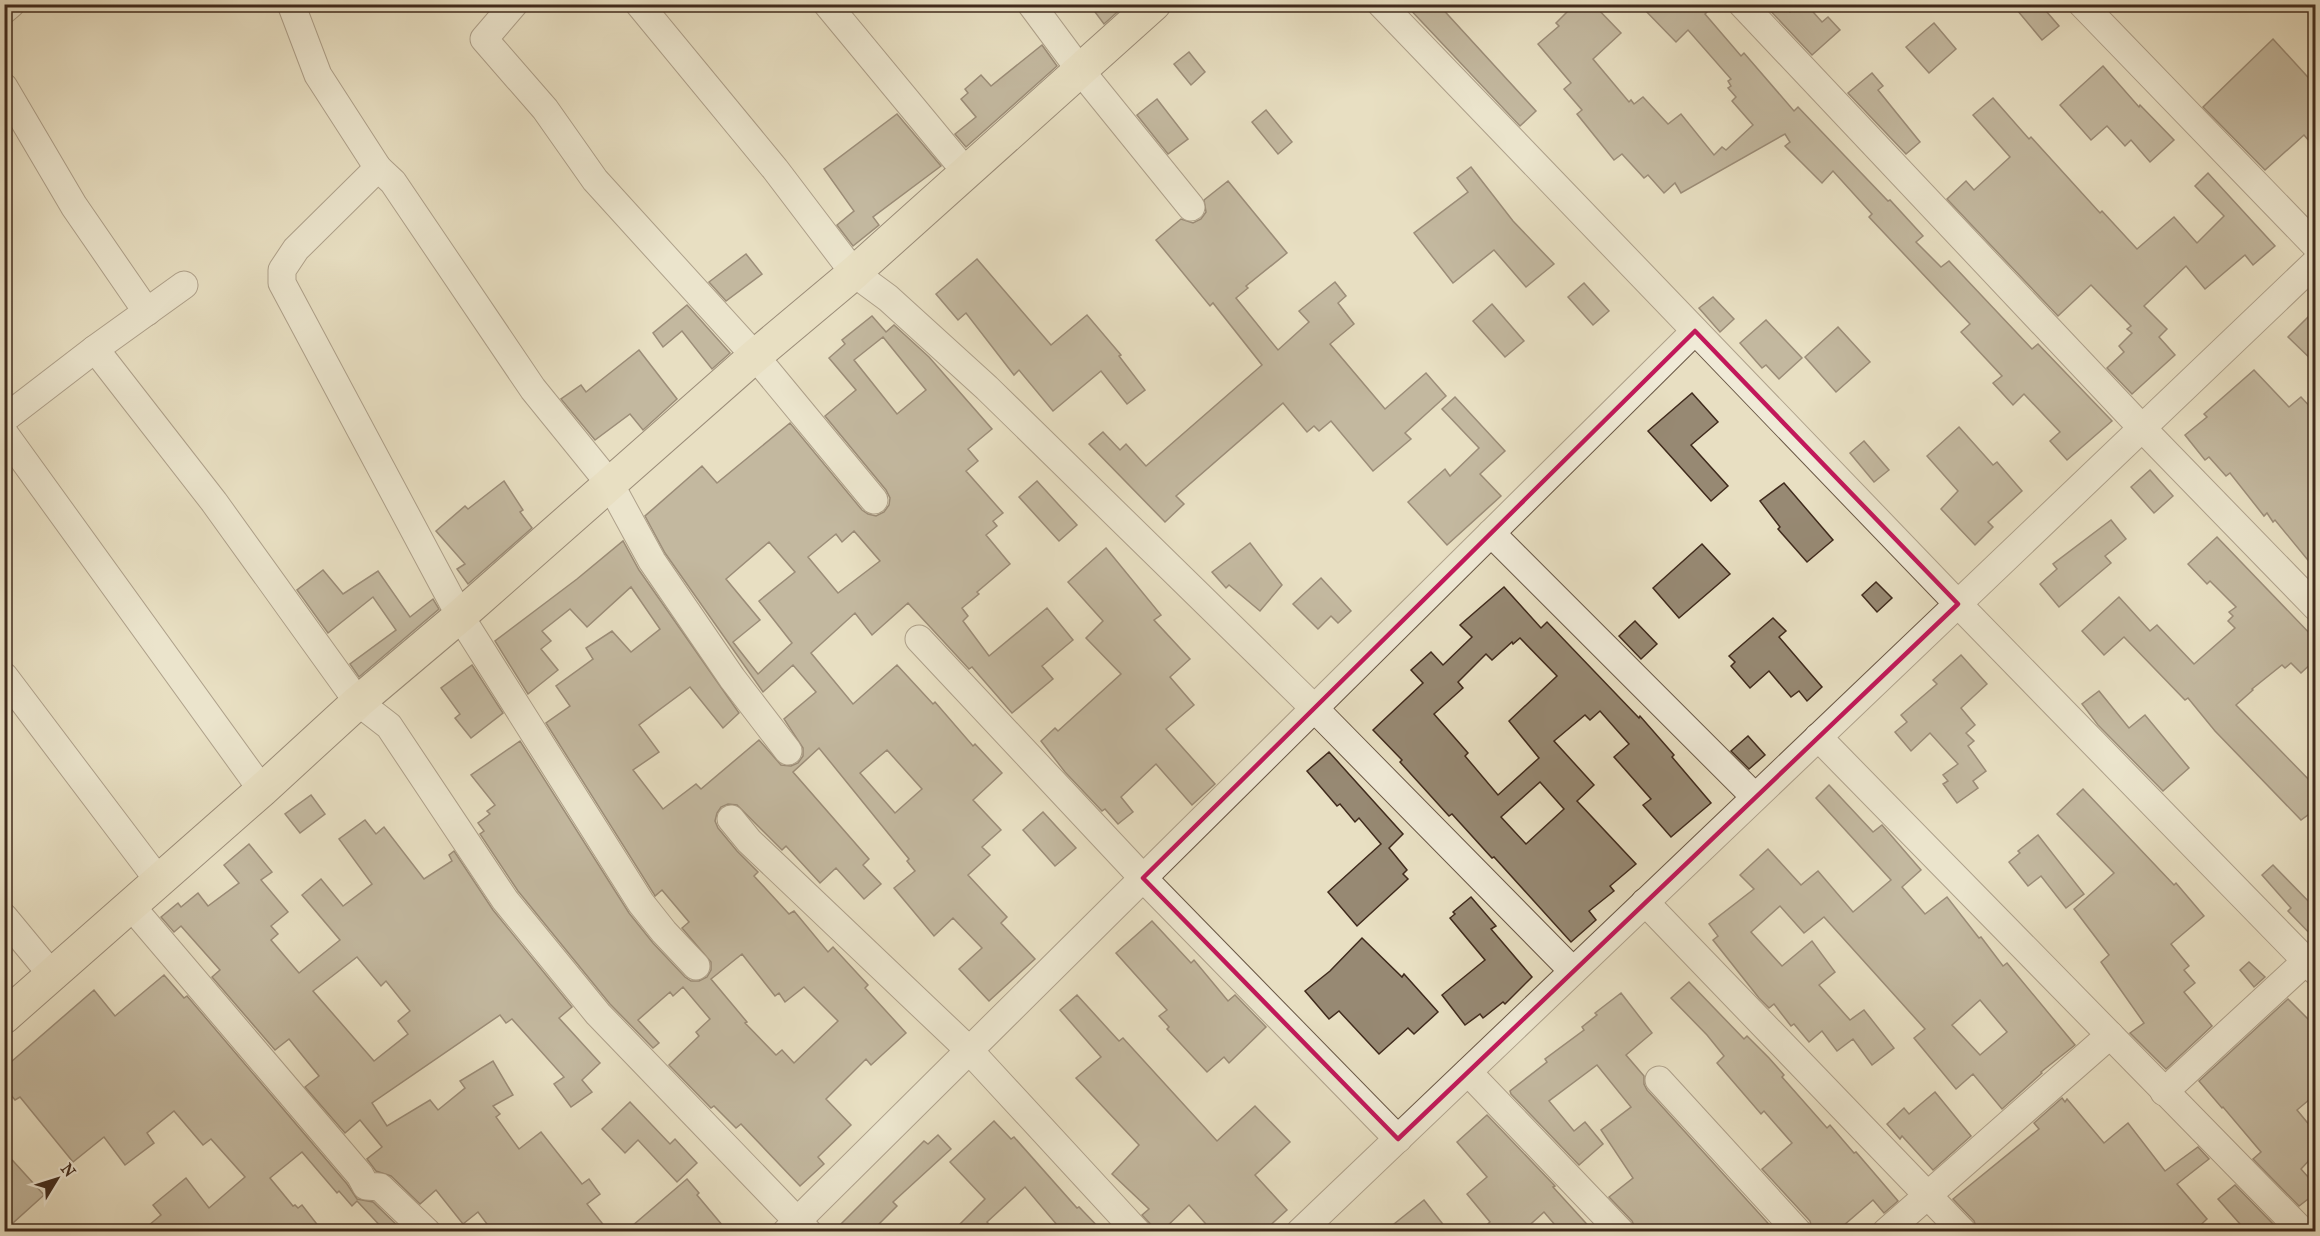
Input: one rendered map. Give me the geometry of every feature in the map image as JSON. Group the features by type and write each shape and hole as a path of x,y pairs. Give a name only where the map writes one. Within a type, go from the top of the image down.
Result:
{"main road":[{"path":"4,1017 262,790 358,702 460,616 755,356 854,273 1154,4"}],"street":[{"path":"4,9 11,4"},
{"path":"291,4 318,75 378,168 393,182 533,389 610,484 652,561 732,678 788,751"},
{"path":"514,4 484,39 545,109 595,180 755,356 874,500"},
{"path":"639,4 775,169 854,273 888,298 987,388 1314,708 1573,971"},
{"path":"827,4 966,172"},
{"path":"1031,4 1080,70 1191,207"},
{"path":"1381,4 1958,604 2311,966 2164,1092"},
{"path":"1742,4 2142,428 2316,607"},
{"path":"2082,4 2316,246"},
{"path":"4,87 74,206 147,312"},
{"path":"378,168 296,249 282,270 282,282 460,616 641,903 664,933 696,966"},
{"path":"1301,1231 2316,262"},
{"path":"4,419 95,349 184,285"},
{"path":"95,349 214,502 358,702 389,726 505,900 598,1014 797,1228 969,1050 1695,331"},
{"path":"4,433 262,790"},
{"path":"1491,533 1755,797"},
{"path":"919,639 1143,878 1398,1139"},
{"path":"4,676 159,881"},
{"path":"1818,737 2303,1232"},
{"path":"731,819 749,841 969,1050 1137,1232"},
{"path":"1645,902 1963,1232"},
{"path":"131,906 360,1175 366,1186 380,1187 427,1232"},
{"path":"4,917 52,975"},
{"path":"1886,1232 2110,1035"},
{"path":"1468,1072 1621,1232"},
{"path":"1659,1080 1798,1232"}],"highlighted area":[{"path":"1695,331 1958,604 1398,1139 1143,878"}],"building":[{"path":"1089,4 1124,4 1125,5 1104,24"},
{"path":"1405,4 1438,4 1536,111 1520,126"},
{"path":"1575,4 1593,4 1621,33 1593,59 1629,102 1631,100 1634,104 1643,97 1668,124 1681,114 1714,155 1722,147 1726,150 1753,125 1732,101 1736,97 1728,88 1731,86 1728,81 1731,79 1688,30 1676,42 1639,4 1715,4 1705,14 1741,56 1744,53 1794,111 1798,107 1888,201 1890,200 1923,236 1916,242 1941,267 1949,261 2032,349 2038,344 2112,421 2067,460 2050,441 2060,432 2024,394 2013,405 1993,383 2002,376 1961,332 1970,324 1869,217 1872,214 1833,171 1822,183 1785,146 1790,142 1785,134 1681,193 1675,183 1664,193 1648,175 1644,178 1622,154 1614,160 1577,114 1582,110 1564,89 1571,83 1538,44 1559,26 1556,23"},
{"path":"1764,4 1783,4 1790,12 1798,4 1806,4 1822,22 1828,17 1840,30 1812,55"},
{"path":"2012,4 2040,4 2059,26 2042,40"},
{"path":"1934,23 1956,49 1929,73 1906,47"},
{"path":"2273,39 2316,86 2316,149 2304,135 2265,170 2203,107"},
{"path":"1042,45 1057,66 966,147 955,134 976,117 961,99 968,93 965,89 981,75 991,86"},
{"path":"1189,52 1205,72 1191,85 1174,64"},
{"path":"2103,66 2139,107 2140,105 2174,140 2150,162 2131,140 2125,146 2107,126 2091,140 2060,105"},
{"path":"1872,73 1883,86 1878,90 1920,142 1906,154 1848,93"},
{"path":"1993,98 2029,139 2031,137 2100,213 2102,211 2137,249 2174,217 2197,243 2224,216 2195,186 2208,173 2275,246 2253,265 2245,255 2205,289 2186,266 2144,306 2167,329 2159,337 2175,355 2132,394 2107,368 2124,352 2119,346 2132,333 2127,329 2131,326 2091,285 2058,316 1947,199 1966,181 1974,190 2010,157 1973,115"},
{"path":"1157,99 1188,139 1168,154 1137,115"},
{"path":"1266,110 1292,142 1278,154 1252,122"},
{"path":"897,114 941,166 873,217 879,225 853,246 837,225 854,211 824,169"},
{"path":"1471,167 1513,221 1554,264 1526,287 1494,250 1453,283 1414,233 1468,192 1457,178"},
{"path":"1228,181 1287,253 1246,286 1248,288 1236,298 1278,350 1309,322 1299,311 1335,282 1346,296 1338,303 1354,324 1330,344 1385,409 1426,373 1446,396 1405,433 1411,439 1373,471 1331,421 1319,431 1314,426 1307,432 1283,403 1176,496 1184,504 1165,522 1089,444 1103,432 1120,450 1126,444 1146,466 1262,365 1213,303 1210,306 1156,240 1181,219 1193,223 1201,219 1206,212 1204,200"},
{"path":"746,254 762,274 726,301 709,282"},
{"path":"977,259 1051,345 1087,315 1121,355 1119,356 1145,390 1127,404 1101,371 1053,411 1019,370 1014,375 966,313 958,320 936,294"},
{"path":"1584,283 1609,311 1593,325 1568,297"},
{"path":"1713,297 1734,319 1720,332 1699,308"},
{"path":"1492,304 1524,341 1505,357 1473,321"},
{"path":"687,305 730,353 712,369 682,331 663,347 653,333"},
{"path":"2316,309 2316,364 2288,337"},
{"path":"872,316 886,332 894,325 929,357 992,429 968,449 978,461 966,471 1003,513 993,521 997,526 986,535 1010,564 962,608 968,616 963,621 989,656 1047,608 1073,640 1042,666 1053,679 1012,713 972,667 969,669 908,603 872,635 855,613 811,653 853,704 897,665 933,704 935,702 973,746 975,744 1002,773 973,800 1001,830 982,847 990,855 968,875 1007,917 1001,923 1035,959 989,1001 959,969 982,948 953,918 934,936 894,888 915,871 907,861 909,859 819,748 793,772 869,859 863,865 881,884 864,899 836,868 820,883 786,846 782,850 737,805 728,804 721,807 717,813 715,821 718,828 758,872 754,876 789,914 794,911 828,952 833,947 868,985 865,988 906,1033 871,1065 866,1059 826,1099 851,1125 818,1157 824,1164 800,1186 741,1124 736,1128 714,1106 711,1108 669,1065 699,1036 696,1032 710,1019 683,987 673,996 670,992 638,1020 659,1043 653,1048 610,1004 518,891 480,834 484,831 478,823 490,814 487,811 495,805 471,775 520,741 629,913 685,977 691,981 699,981 707,977 711,970 711,962 682,928 689,922 662,890 655,896 546,723 570,706 556,686 593,659 586,648 612,631 631,652 660,629 631,587 587,627 570,609 542,631 551,641 541,649 558,670 528,694 495,641 623,541 639,570 739,713 723,728 690,687 639,725 659,752 633,770 663,809 696,784 701,789 759,740 781,765 791,766 798,763 803,756 803,748 784,719 816,692 793,665 763,692 665,553 645,516 702,466 717,483 790,423 862,510 876,516 884,512 889,505 890,498 886,490 825,416 856,390 829,358 845,344 842,340","holes":["883,337 926,390 897,414 854,360","854,531 880,561 838,593 808,557 836,534 842,542","769,542 795,572 759,601 792,643 758,674 733,642 760,620 726,579","887,750 922,789 895,813 860,773","742,954 775,996 779,993 785,1002 804,987 838,1021 794,1063 782,1050 776,1055 745,1023 747,1022 711,979"]},
{"path":"1766,320 1802,358 1779,379 1766,365 1762,368 1740,343"},
{"path":"1838,327 1870,362 1836,392 1805,357"},
{"path":"639,350 677,399 643,430 630,414 595,440 561,399 581,385 586,392"},
{"path":"2254,370 2289,407 2301,397 2316,413 2316,570 2275,520 2273,522 2267,513 2264,516 2230,473 2226,476 2209,457 2205,460 2185,435 2207,417 2204,414"},
{"path":"1692,393 1718,422 1691,445 1728,486 1711,501 1648,431"},
{"path":"1455,397 1505,451 1480,474 1501,496 1447,545 1408,502 1445,469 1450,476 1479,448 1442,409"},
{"path":"1959,427 1993,465 1997,462 2022,491 1988,522 1993,527 1975,545 1941,509 1958,491 1927,456"},
{"path":"1864,441 1889,470 1874,482 1850,453"},
{"path":"2150,470 2173,496 2154,513 2131,487"},
{"path":"504,481 523,510 520,512 532,528 468,584 457,569 465,564 436,531 465,506 468,509"},
{"path":"1037,481 1077,525 1059,541 1019,497"},
{"path":"1784,483 1833,540 1807,562 1778,529 1780,527 1760,501"},
{"path":"2111,520 2126,539 2105,556 2111,563 2059,607 2040,584 2057,569 2053,564"},
{"path":"2217,537 2316,640 2316,659 2301,673 2291,663 2285,668 2282,665 2236,705 2316,787 2316,809 2301,820 2215,731 2188,698 2185,700 2124,637 2104,655 2082,631 2119,597 2150,631 2157,625 2194,664 2235,628 2228,621 2233,616 2229,612 2236,607 2210,581 2207,584 2188,564"},
{"path":"1250,543 1282,585 1260,611 1229,585 1226,588 1212,572"},
{"path":"1702,544 1730,574 1679,618 1653,588"},
{"path":"1106,548 1161,615 1154,620 1190,659 1170,677 1194,705 1166,729 1215,784 1192,805 1156,764 1121,797 1133,812 1118,824 1105,809 1102,811 1065,772 1041,741 1055,728 1058,731 1121,674 1086,638 1103,621 1068,582"},
{"path":"323,570 343,594 378,571 410,617 433,599 439,609 359,677 350,664 396,630 373,597 328,633 297,590"},
{"path":"1321,578 1351,611 1338,623 1331,616 1318,629 1293,604"},
{"path":"1876,582 1892,598 1877,612 1862,595"},
{"path":"1504,587 1541,628 1547,622 1639,718 1640,716 1711,803 1671,837 1643,805 1651,799 1614,757 1629,744 1600,711 1590,720 1585,715 1554,741 1594,785 1577,801 1636,864 1610,886 1614,891 1589,911 1596,920 1571,942 1494,857 1492,858 1452,814 1449,816 1400,762 1402,760 1373,730 1423,683 1411,670 1431,652 1443,665 1472,637 1460,625","holes":["1520,638 1557,676 1509,721 1539,758 1498,795 1465,756 1468,753 1434,714 1463,688 1458,682 1486,654 1492,660","1540,782 1564,809 1526,844 1501,817"]},
{"path":"1773,618 1786,631 1779,637 1822,687 1807,701 1799,691 1791,697 1769,671 1750,688 1731,666 1735,662 1729,656"},
{"path":"1635,621 1657,644 1641,659 1619,636"},
{"path":"1961,655 1987,684 1961,708 1975,725 1966,733 1974,741 1968,746 1986,771 1973,781 1978,788 1957,803 1943,784 1948,781 1943,775 1958,764 1930,733 1911,751 1895,732 1907,722 1901,715 1937,684 1933,680"},
{"path":"472,665 503,713 471,738 455,718 460,714 441,688"},
{"path":"2099,691 2129,728 2145,715 2189,768 2163,791 2098,725 2082,704"},
{"path":"1748,736 1765,755 1749,769 1731,751"},
{"path":"1329,752 1403,834 1389,848 1407,870 1403,874 1408,879 1357,926 1328,892 1381,844 1359,818 1355,822 1340,804 1337,806 1307,771"},
{"path":"1829,785 1873,832 1882,825 1921,870 1902,887 1925,914 1947,897 2003,966 2007,963 2075,1045 2041,1072 2002,1109 1973,1074 1956,1089 1914,1038 1925,1029 1824,917 1804,933 1780,906 1751,932 1782,966 1812,941 1835,972 1819,985 1850,1020 1864,1010 1894,1048 1872,1065 1853,1039 1837,1051 1822,1031 1809,1042 1794,1024 1791,1026 1774,1004 1769,1008 1759,998 1713,940 1718,936 1709,924 1754,889 1740,875 1768,849 1801,885 1818,871 1853,912 1891,880 1816,798","holes":["1980,1000 2007,1032 1980,1055 1952,1025"]},
{"path":"2083,789 2174,885 2176,883 2204,916 2171,944 2189,966 2184,970 2195,983 2184,992 2212,1026 2166,1069 2130,1033 2144,1023 2101,962 2109,955 2074,909 2114,873 2057,814"},
{"path":"311,795 325,814 300,833 285,814"},
{"path":"1043,812 1076,848 1055,866 1023,830"},
{"path":"365,820 376,834 384,827 424,879 452,861 449,855 454,851 493,910 572,1007 559,1018 600,1063 582,1080 592,1092 571,1107 554,1084 564,1077 512,1019 506,1023 500,1015 372,1103 387,1126 430,1100 438,1110 465,1088 460,1081 493,1061 513,1095 493,1106 500,1114 496,1117 519,1149 541,1132 582,1184 589,1179 600,1194 587,1204 609,1232 493,1232 478,1212 463,1224 436,1190 420,1204 391,1176 376,1171 367,1159 382,1147 360,1120 345,1133 305,1087 319,1076 289,1039 275,1050 212,977 220,970 181,926 174,932 161,917 178,903 181,907 198,893 208,906 239,883 224,865 249,844 272,872 261,880 288,912 271,926 278,934 271,940 299,973 340,940 302,895 321,879 343,906 372,884 339,839","holes":["357,957 381,986 386,981 410,1011 398,1021 408,1034 374,1061 313,991"]},
{"path":"2038,835 2084,894 2066,908 2041,876 2028,886 2009,862 2020,853 2018,851"},
{"path":"2273,865 2316,909 2316,940 2288,911 2291,908 2262,875"},
{"path":"1471,897 1496,926 1491,929 1532,977 1505,1004 1503,1002 1483,1018 1480,1014 1465,1025 1442,995 1485,960 1450,918 1455,914 1453,912"},
{"path":"1152,921 1191,963 1194,960 1228,1001 1235,995 1266,1027 1229,1063 1224,1057 1207,1072 1167,1029 1169,1027 1159,1016 1167,1010 1116,953"},
{"path":"1362,938 1402,977 1404,974 1438,1012 1414,1034 1408,1028 1379,1054 1339,1011 1329,1019 1305,991 1330,971"},
{"path":"2249,962 2265,977 2254,987 2240,970"},
{"path":"164,975 184,998 187,996 347,1184 357,1199 373,1202 404,1232 386,1232 357,1201 352,1206 339,1191 337,1193 302,1152 270,1178 293,1206 298,1208 302,1205 323,1232 141,1232 161,1215 153,1205 186,1178 209,1208 245,1177 211,1139 203,1145 174,1111 147,1133 154,1143 125,1165 104,1137 73,1162 20,1097 15,1100 4,1086 4,1068 94,990 115,1016"},
{"path":"1689,982 1744,1039 1747,1036 1769,1058 1784,1075 1782,1077 1827,1128 1830,1125 1898,1201 1884,1213 1873,1200 1836,1232 1813,1232 1810,1221 1762,1169 1792,1143 1764,1111 1761,1114 1717,1063 1724,1056 1671,998"},
{"path":"1621,993 1652,1033 1626,1055 1644,1076 1647,1090 1776,1232 1637,1232 1632,1221 1609,1197 1633,1178 1601,1130 1631,1107 1597,1065 1549,1101 1574,1131 1585,1122 1603,1144 1579,1165 1511,1094 1510,1091 1547,1062 1545,1059 1584,1030 1582,1027 1597,1015 1595,1013"},
{"path":"1077,995 1119,1041 1123,1038 1217,1141 1255,1106 1290,1142 1255,1175 1287,1210 1263,1232 1213,1232 1189,1205 1161,1232 1158,1232 1142,1215 1149,1209 1112,1174 1139,1145 1076,1078 1101,1057 1060,1010"},
{"path":"2288,999 2316,1027 2316,1094 2297,1110 2316,1133 2316,1153 2301,1169 2316,1186 2316,1193 2299,1206 2253,1159 2261,1152 2199,1081"},
{"path":"1935,1092 1971,1136 1933,1170 1902,1136 1900,1139 1887,1124 1904,1108 1909,1114"},
{"path":"2062,1098 2065,1102 2067,1099 2104,1143 2128,1123 2165,1171 2198,1147 2209,1159 2177,1184 2207,1219 2193,1232 1978,1232 1974,1221 1953,1199 2039,1129 2034,1123"},
{"path":"630,1102 670,1144 675,1139 697,1163 677,1182 638,1140 625,1153 602,1129"},
{"path":"1487,1115 1555,1186 1553,1187 1594,1232 1561,1232 1544,1212 1522,1232 1478,1232 1490,1222 1467,1194 1487,1177 1457,1142"},
{"path":"994,1121 1011,1139 1014,1137 1077,1208 1079,1207 1103,1232 1063,1232 1025,1187 987,1222 996,1232 952,1232 985,1199 950,1162"},
{"path":"938,1135 951,1149 893,1202 897,1206 871,1232 833,1232 924,1141 928,1144"},
{"path":"4,1151 44,1195 4,1231"},
{"path":"687,1179 699,1193 697,1195 728,1232 625,1232"},
{"path":"2235,1185 2275,1226 2267,1232 2247,1232 2218,1199"},
{"path":"1424,1200 1449,1232 1384,1232"}]}
